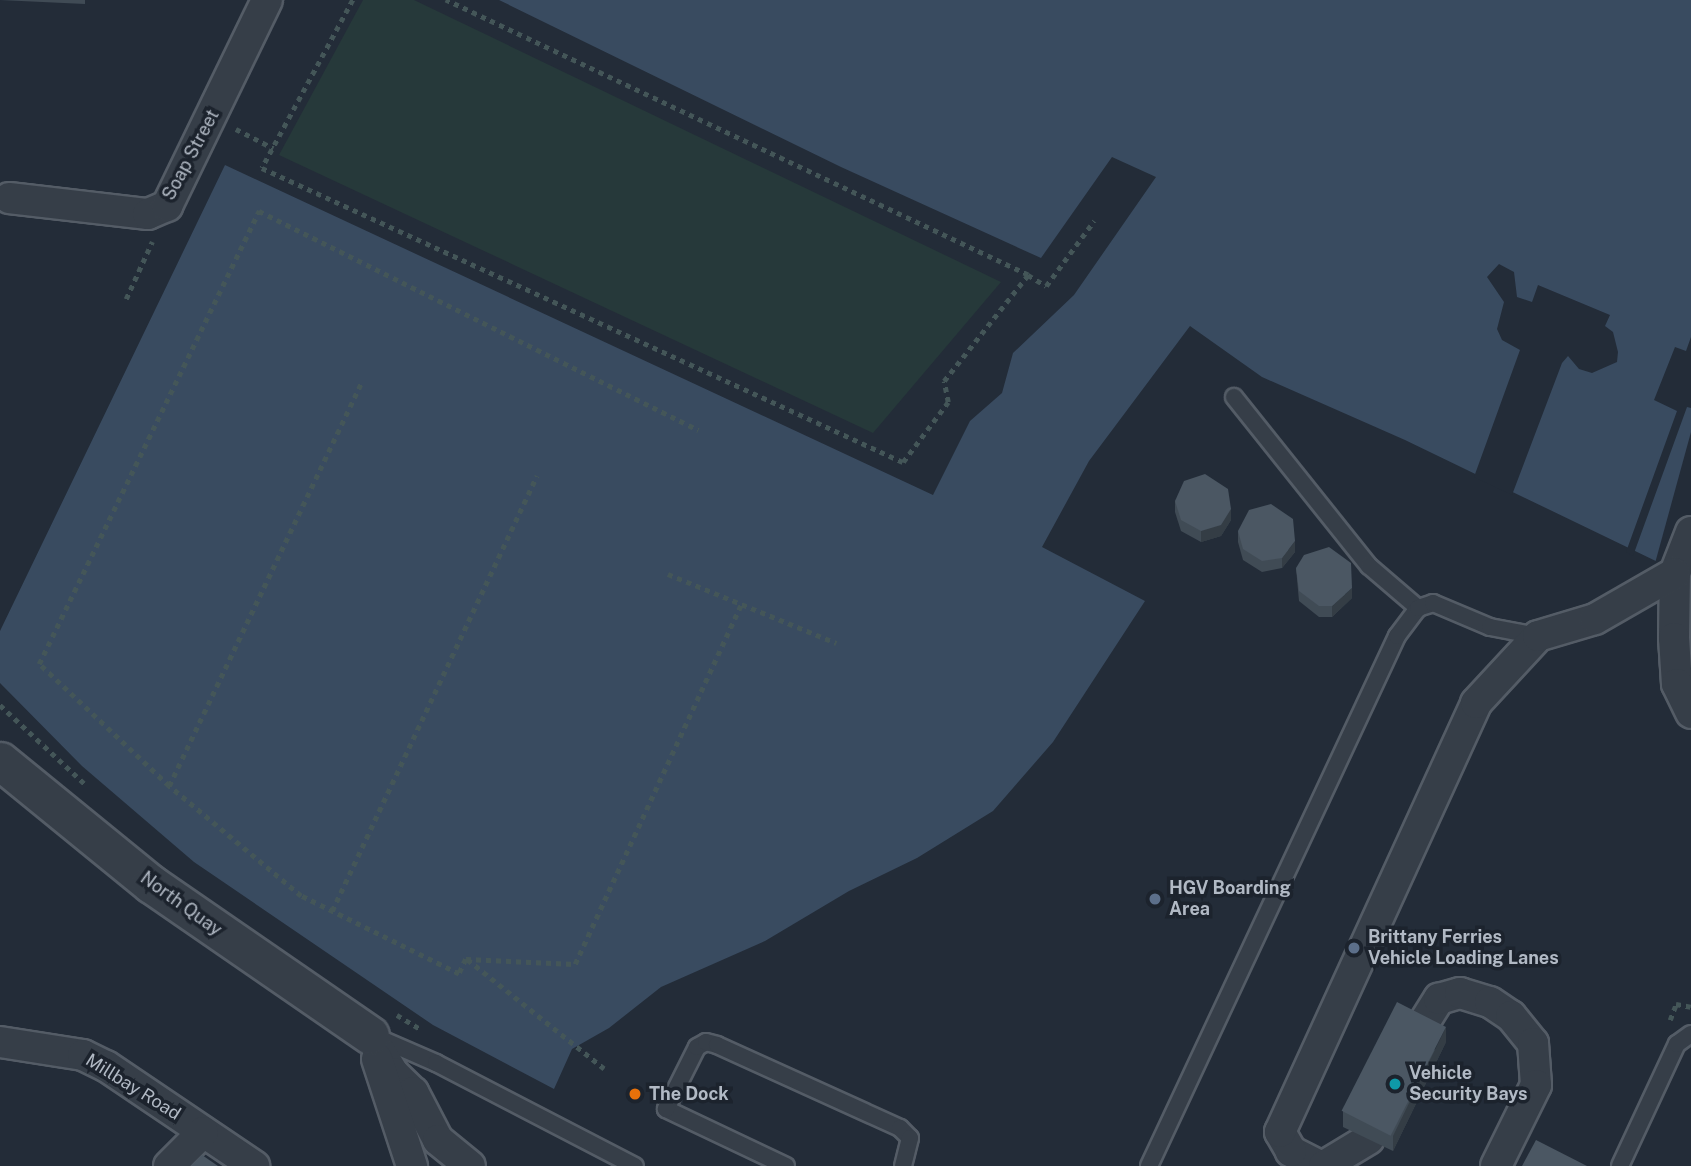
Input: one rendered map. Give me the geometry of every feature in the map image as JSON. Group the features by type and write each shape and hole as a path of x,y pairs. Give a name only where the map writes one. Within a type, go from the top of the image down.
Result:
{"street":[{"name":"Soap Street","path":"3,194 148,214 167,206 267,0"},
{"path":"1691,532 1675,573 1676,684 1691,713"},
{"path":"1369,1139 1322,1166 1291,1151 1280,1132 1476,703 1538,636 1595,619 1675,573"},
{"name":"North Quay","path":"0,761 151,884 380,1023"},
{"path":"1420,1029 1439,999 1460,993 1490,1002 1511,1016 1533,1043 1536,1085 1496,1166"},
{"path":"380,1023 412,1166"},
{"path":"380,1023 393,1073 418,1100 438,1140 470,1166"},
{"name":"Millbay Road","path":"0,1042 83,1055 254,1166"},
{"path":"169,1166 203,1132"}],"lane":[{"path":"1234,397 1368,566 1418,608"},
{"path":"1149,1166 1397,636 1418,608 1433,603 1490,627 1538,636"},
{"path":"380,1023 436,1063 635,1166"},
{"path":"1619,1166 1677,1044 1691,1034"},
{"path":"786,1166 666,1109 697,1047 706,1042 717,1045 900,1128 910,1138 904,1166"}],"path":[{"path":"353,0 262,169 902,462 948,402 944,381 1028,275"},
{"path":"446,0 1028,275 1046,286 1094,221"},
{"path":"212,117 273,148"},
{"path":"126,299 167,206"},
{"path":"466,959 459,974 301,896 169,786 39,664 259,211 699,430"},
{"path":"169,786 362,382"},
{"path":"332,911 537,476"},
{"path":"668,574 836,643"},
{"path":"466,959 575,964 741,604"},
{"path":"0,705 86,785"},
{"path":"466,959 604,1069"},
{"path":"380,1023 432,1035"}],"shaded area":[{"path":"363,0 414,0 1001,282 873,433 279,155"}],"water":[{"path":"499,0 1691,0 1691,578 1405,440 1262,377 1190,326 1089,461 1042,547 1145,601 1053,742 993,811 917,858 849,891 765,941 661,987 609,1028 572,1049 554,1089 433,1025 194,862 82,766 0,683 0,631 225,165 933,495 970,421 1002,393 1013,353 1074,295 1156,177 1112,157 1041,258 841,167"}],"pier":[{"path":"1499,264 1514,272 1517,297 1532,302 1538,285 1610,315 1605,326 1613,332 1618,352 1617,362 1592,373 1579,369 1568,356 1562,363 1512,495 1474,477 1520,350 1502,340 1497,329 1504,302 1487,277"},
{"path":"1691,337 1691,408 1687,407 1633,556 1626,552 1677,411 1654,400 1675,347 1686,351"},
{"path":"1691,432 1691,582 1654,567"}],"building":[{"path":"1205,474 1228,489 1231,509 1221,525 1201,531 1181,520 1175,501 1184,481"},
{"path":"1271,504 1293,519 1295,541 1282,558 1262,561 1243,549 1238,531 1249,510"},
{"path":"1329,547 1351,563 1352,588 1332,606 1319,606 1299,591 1296,568 1304,555"},
{"name":"Vehicle Security Bays","path":"1397,1002 1446,1027 1391,1136 1342,1111"},
{"path":"1536,1140 1587,1166 1522,1166"},
{"path":"202,1155 218,1166 191,1166"}],"place":[{"name":"HGV Boarding Area","path":"1155,899"},
{"name":"Brittany Ferries Vehicle Loading Lanes","path":"1354,948"},
{"name":"Vehicle Security Bays","path":"1395,1084"},
{"name":"The Dock","path":"635,1094"}]}
